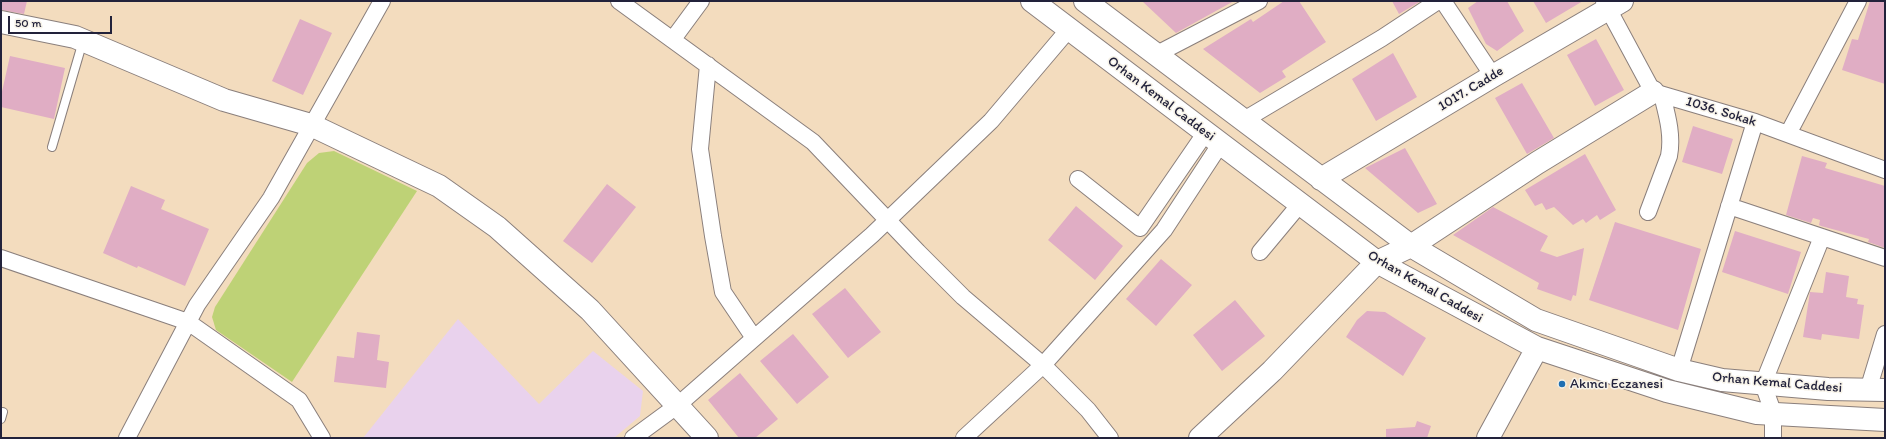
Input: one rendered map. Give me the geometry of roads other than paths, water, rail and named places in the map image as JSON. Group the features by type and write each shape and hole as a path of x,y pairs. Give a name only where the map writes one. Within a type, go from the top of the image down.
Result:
{"main road":[{"name":"Orhan Kemal Caddesi","path":"1032,1 1377,262 1537,348 1666,391 1757,413 1773,412 1885,420"},
{"name":"Orhan Kemal Caddesi","path":"1085,1 1411,246 1536,320 1680,370 1722,380 1828,389 1877,390"},
{"name":"1017. Cadde","path":"1321,179 1611,4"},
{"path":"1,22 75,37 224,100 311,125 439,186 497,227 590,310 678,405 706,438"},
{"path":"1200,438 1272,371 1377,262 1411,246 1537,163 1657,93"},
{"path":"1488,438 1537,348"}],"street":[{"path":"127,438 197,305 272,198 311,125 382,1"},
{"path":"619,1 814,142 918,252 964,297 1043,365 1088,410 1110,438"},
{"path":"673,39 701,1"},
{"path":"1157,54 1257,1"},
{"path":"1244,120 1382,38 1438,1"},
{"path":"1443,1 1493,76"},
{"path":"1788,134 1858,1"},
{"path":"1611,4 1657,93 1669,125 1671,146 1670,156 1648,212"},
{"path":"633,438 678,405 888,220 991,121 1069,29"},
{"path":"708,65 700,149 713,236 723,292 754,338"},
{"name":"1036. Sokak","path":"1657,93 1755,122 1885,170"},
{"path":"1680,370 1755,122"},
{"path":"1078,180 1140,228 1213,138"},
{"path":"964,438 1043,365 1164,230 1213,138"},
{"path":"1260,252 1300,204"},
{"path":"1729,206 1885,258"},
{"path":"1773,438 1773,412 1763,384 1822,237"},
{"path":"1,258 188,322 299,400 322,438"},
{"path":"1877,390 1885,334"}],"lane":[{"path":"52,147 83,41"}],"place":[{"name":"Akıncı Eczanesi","path":"1562,384"}]}
